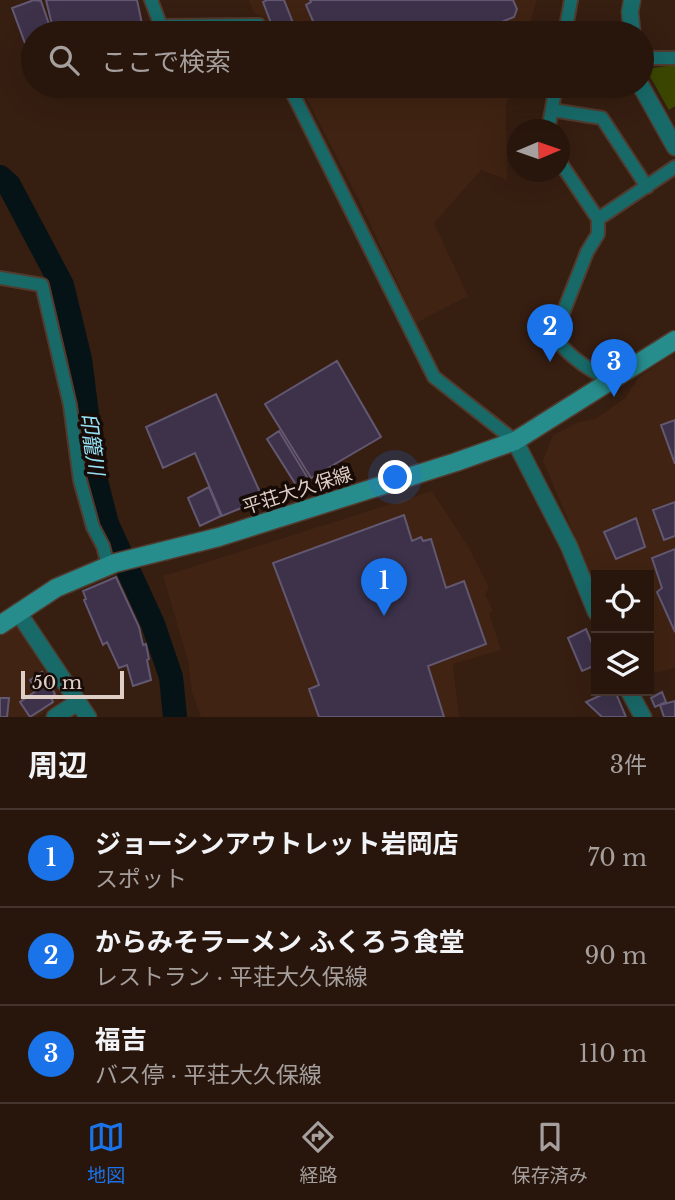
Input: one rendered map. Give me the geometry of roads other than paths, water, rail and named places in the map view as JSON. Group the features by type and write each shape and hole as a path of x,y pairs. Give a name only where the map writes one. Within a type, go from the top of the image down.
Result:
{"main road":[{"name":"平荘大久保線","path":"0,625 56,588 111,564 219,537 456,462 515,440 675,340"}],"street":[{"path":"151,0 159,21"},
{"path":"567,21 571,0"},
{"path":"631,21 632,0"},
{"path":"654,58 675,58"},
{"path":"295,98 434,377 515,440 569,546 591,600"},
{"path":"550,119 554,98"},
{"path":"648,98 675,147"},
{"path":"552,110 602,118 647,187"},
{"path":"598,219 675,167"},
{"path":"570,178 598,219 598,234 587,252 563,313 557,341 571,357 586,368 612,380"},
{"path":"0,278 42,285 70,405 80,481 93,527 111,564"},
{"path":"18,612 88,717"},
{"path":"632,696 643,717"},
{"path":"55,717 78,702"}],"waterway":[{"name":"印籠川","path":"0,177 9,185 62,285 80,359 95,477 107,524 153,624 171,677 175,717"}],"place":[{"name":"からみそラーメン ふくろう食堂","path":"550,362"},
{"name":"福吉","path":"614,397"},
{"name":"ジョーシンアウトレット岩岡店","path":"384,616"}]}
